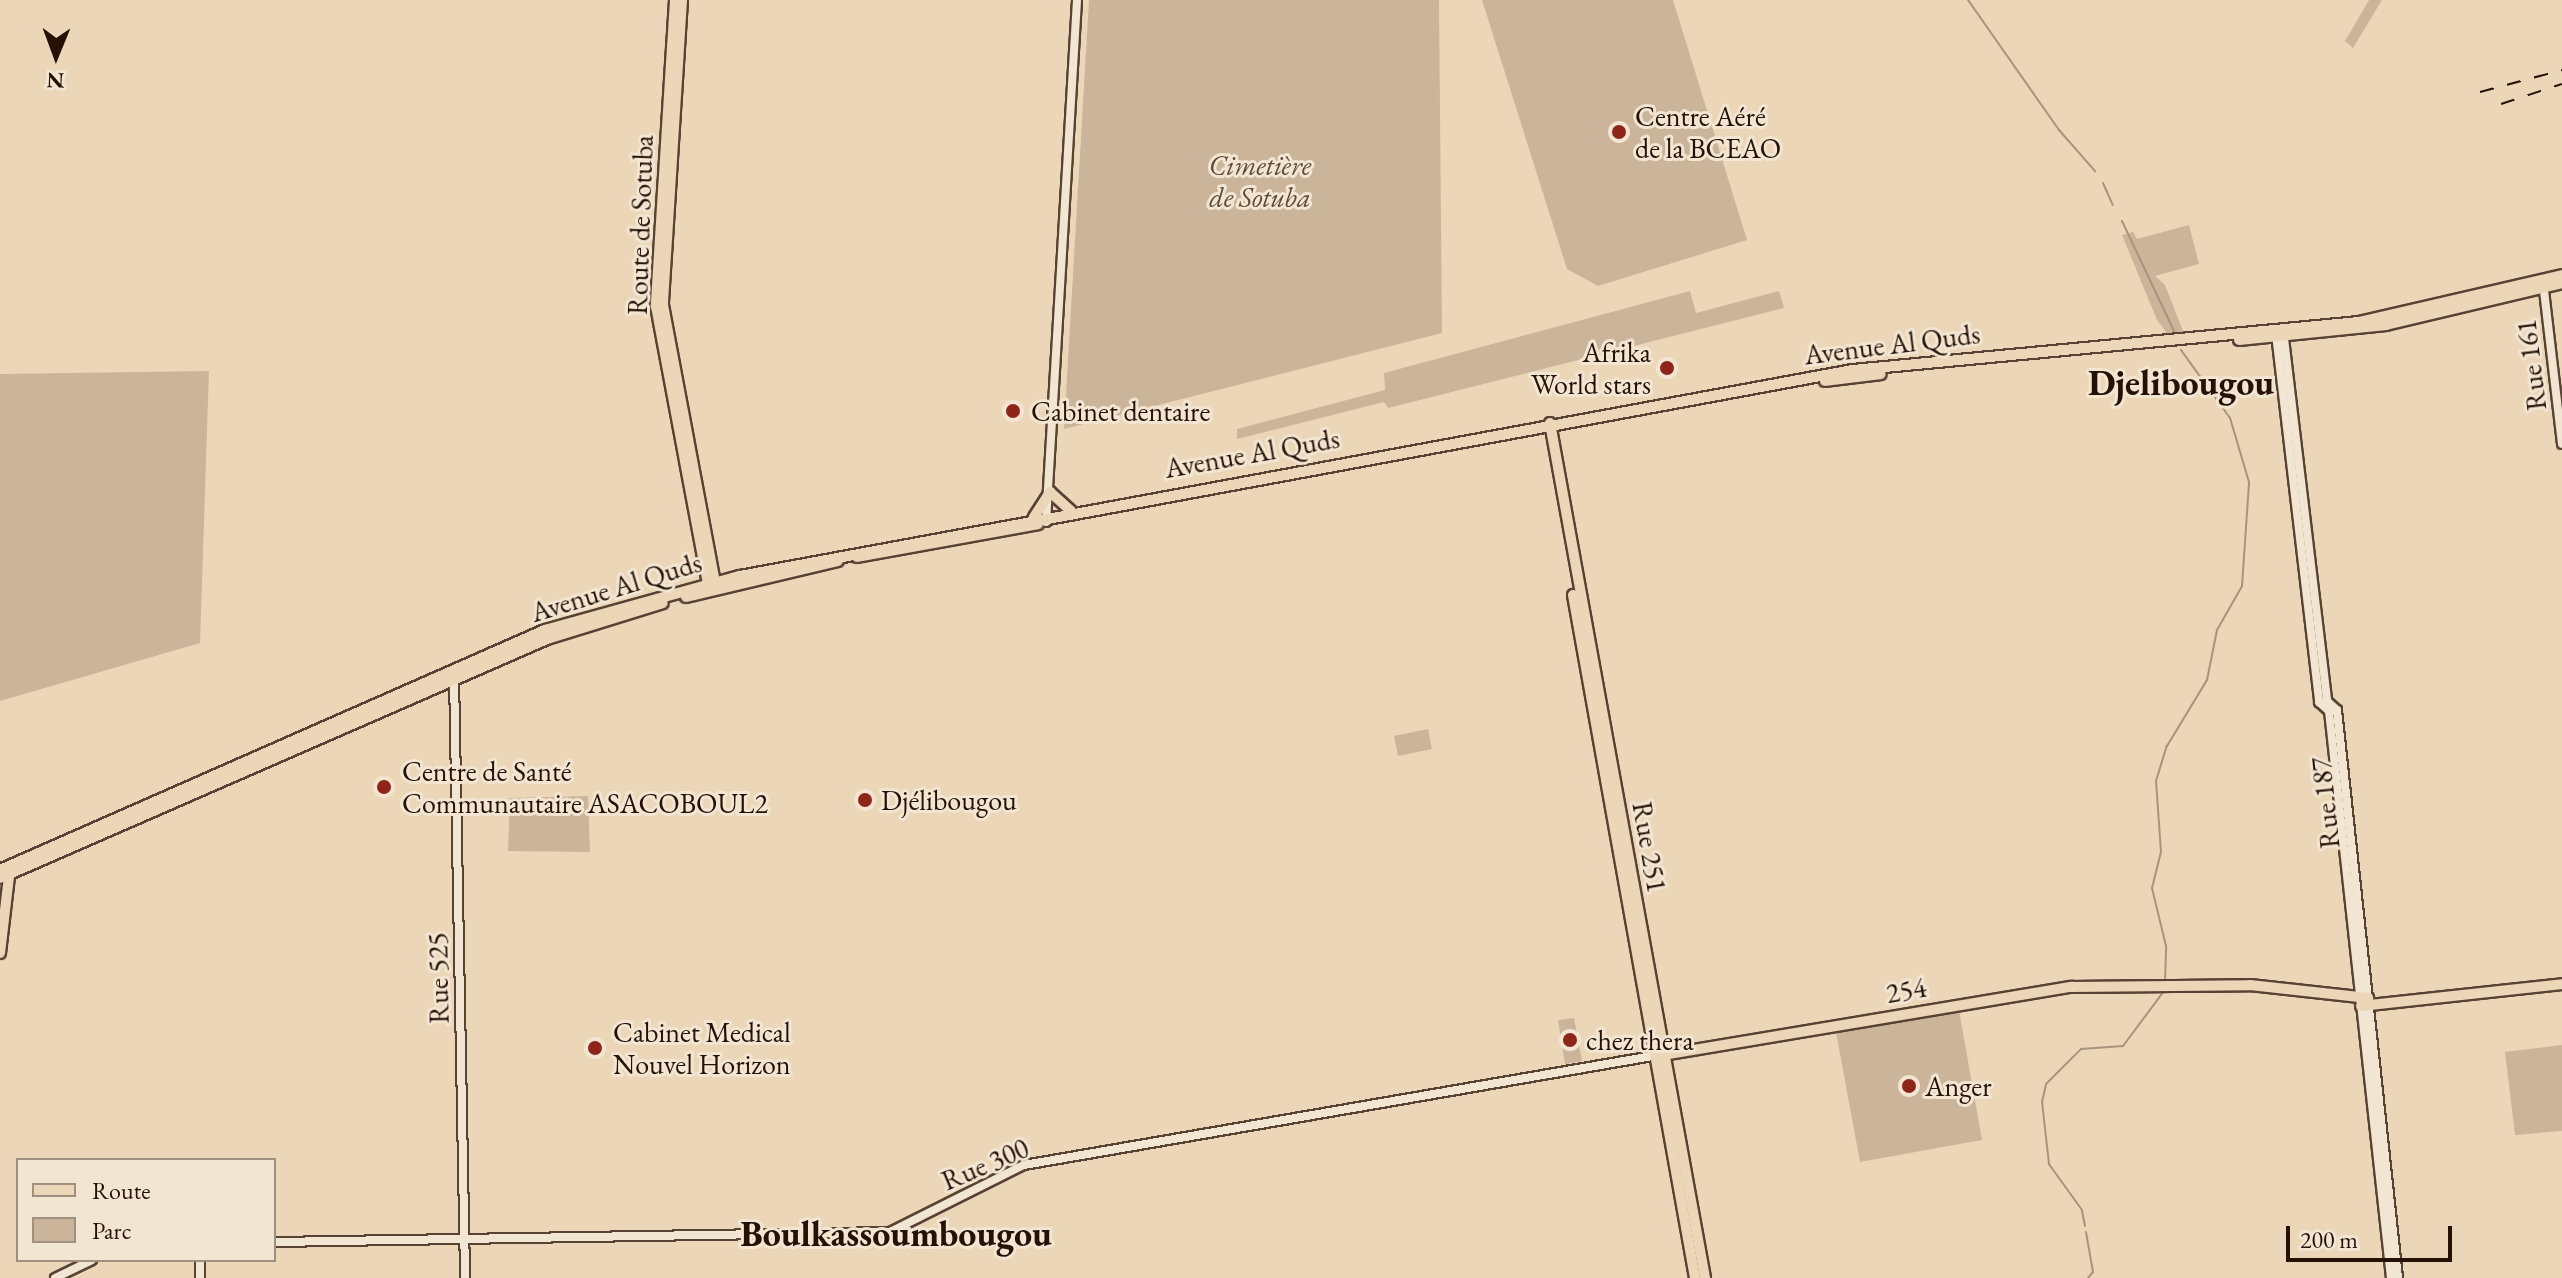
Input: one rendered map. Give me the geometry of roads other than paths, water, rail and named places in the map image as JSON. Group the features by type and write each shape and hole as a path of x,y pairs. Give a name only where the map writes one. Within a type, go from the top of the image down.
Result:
{"main road":[{"name":"Route de Sotuba","path":"675,0 656,306 712,587"},
{"name":"Route de Sotuba","path":"682,0 663,305 712,587"},
{"name":"Avenue Al Quds","path":"2544,284 2562,275"},
{"name":"Avenue Al Quds","path":"712,587 1046,519 1853,370 2279,333 2415,313 2544,284 2562,283"},
{"name":"Avenue Al Quds","path":"5,871 453,674 586,625 712,587 1033,518 1046,519 1071,511 1548,426"},
{"name":"Rue 251","path":"1548,426 1659,1055 1695,1278"},
{"path":"1033,518 1050,492 1071,511"},
{"path":"0,903 5,871"},
{"path":"0,953 5,871"},
{"name":"254","path":"1659,1055 2071,987 2250,985 2365,1005 2562,987"},
{"name":"Rue 251","path":"1659,1055 1705,1278"}],"street":[{"path":"1046,519 1077,0"},
{"name":"Rue 161","path":"2544,284 2562,444"},
{"name":"Rue 187","path":"2279,333 2319,702 2329,711 2398,1278"},
{"name":"Rue 525","path":"453,674 465,1278"},
{"name":"Rue 187","path":"2365,1005 2391,1278"},
{"name":"Rue 300","path":"276,1242 890,1232 1024,1165 1659,1055"},
{"path":"55,1278 88,1262"}],"waterway":[{"path":"1968,0 2059,130 2095,171"},
{"path":"2103,183 2113,205"},
{"path":"2122,221 2174,331"},
{"path":"2165,981 2166,946 2152,888 2161,852 2156,781 2167,746 2207,680 2217,630 2242,586 2249,482 2230,418 2181,350"},
{"path":"2085,1226 2082,1210 2049,1164 2042,1102 2046,1084 2081,1049 2123,1046 2164,991"},
{"path":"2086,1232 2093,1272 2088,1278"}],"railway":[{"path":"2480,92 2562,70"},
{"path":"2501,104 2562,84"}],"place":[{"name":"Centre Aéré de la BCEAO","path":"1619,132"},
{"name":"Afrika World stars","path":"1667,368"},
{"name":"Cabinet dentaire","path":"1013,411"},
{"name":"Centre de Santé Communautaire ASACOBOUL2","path":"384,787"},
{"name":"Djélibougou","path":"865,800"},
{"name":"chez thera","path":"1570,1040"},
{"name":"Cabinet Medical Nouvel Horizon","path":"595,1048"},
{"name":"Anger","path":"1909,1086"}],"district":[{"name":"Djelibougou","path":"2181,383"},
{"name":"Boulkassoumbougou","path":"896,1234"}],"park label":[{"name":"Cimetière de Sotuba","path":"1260,181"}]}
